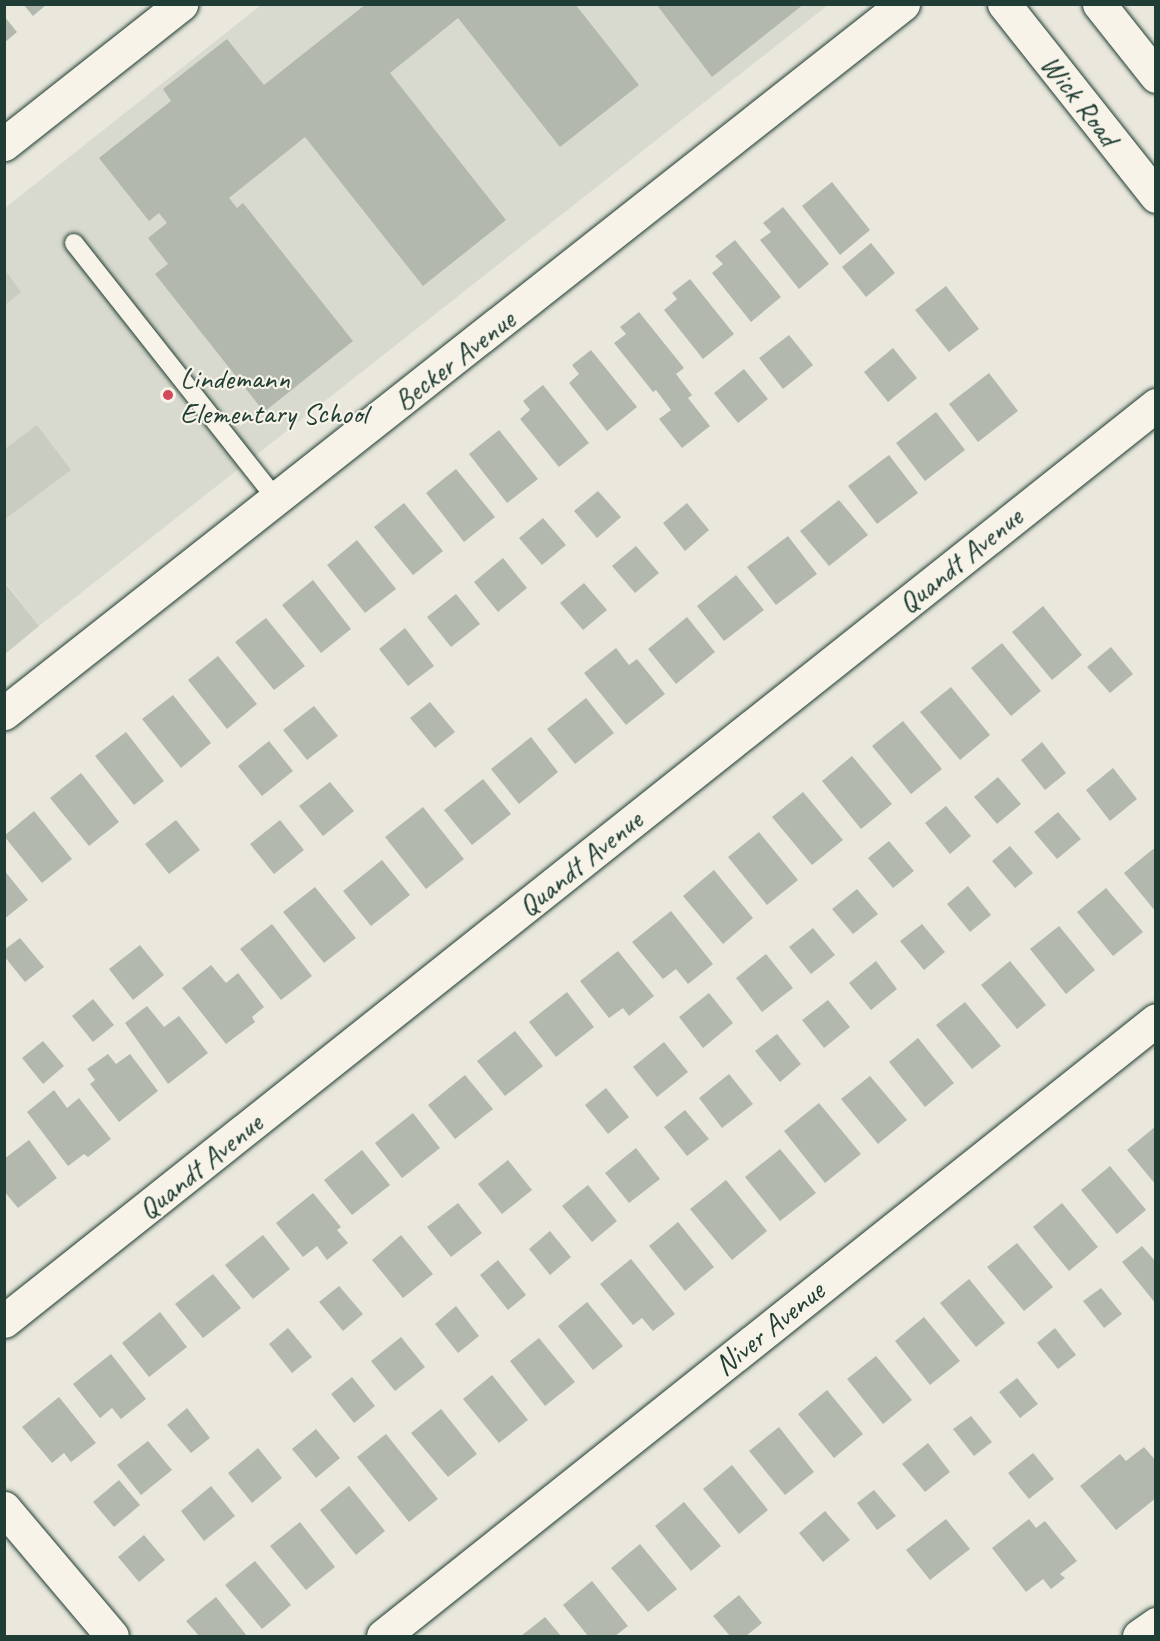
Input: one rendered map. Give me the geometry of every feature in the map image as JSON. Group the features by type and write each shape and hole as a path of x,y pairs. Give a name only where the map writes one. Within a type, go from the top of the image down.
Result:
{"street":[{"path":"4,144 181,4"},
{"name":"Becker Avenue","path":"4,713 277,500 903,4"},
{"name":"Wick Road","path":"1004,4 1155,196"},
{"path":"1099,4 1155,76"},
{"name":"Quandt Avenue","path":"4,1321 1155,405"},
{"name":"Niver Avenue","path":"383,1636 1155,1020"},
{"path":"4,1508 112,1636"},
{"path":"1139,1636 1155,1624"}],"lane":[{"path":"74,243 277,500"}],"shaded area":[{"name":"Lindemann Elementary School","path":"261,5 828,5 39,626 5,582 5,208"},
{"path":"5,270 21,292 5,305"},
{"path":"37,425 71,470 5,519 5,449"},
{"path":"4,582 39,626 5,654 4,654"}],"building":[{"path":"23,4 47,4 33,16"},
{"name":"Lindemann Elementary School","path":"366,4 575,4 639,85 560,147 458,18 390,73 506,220 423,286 305,137 229,198 237,208 243,203 353,341 264,412 155,274 168,264 148,238 167,223 159,213 149,221 99,158 171,101 163,89 227,39 264,85"},
{"path":"656,4 804,4 712,77"},
{"path":"4,16 17,32 4,43"},
{"path":"832,182 870,230 840,255 802,206"},
{"path":"783,207 829,264 799,289 760,240 771,232 763,223"},
{"path":"735,240 781,297 751,322 712,273 723,264 715,256"},
{"path":"871,243 895,273 866,297 842,267"},
{"path":"690,279 734,334 703,359 664,310 677,299 672,293"},
{"path":"946,286 979,329 949,352 915,310"},
{"path":"639,312 684,368 676,374 692,395 688,398 710,426 682,448 659,419 671,410 656,390 653,392 614,343 626,334 620,327"},
{"path":"789,335 813,365 783,389 759,358"},
{"path":"893,348 917,378 888,402 864,372"},
{"path":"591,350 637,407 607,431 569,383 579,374 572,365"},
{"path":"744,369 768,399 738,423 714,393"},
{"path":"989,373 1018,411 978,442 949,404"},
{"path":"543,385 589,443 559,467 520,419 530,410 523,401"},
{"path":"936,412 965,450 925,481 896,443"},
{"path":"499,430 538,479 507,503 469,454"},
{"path":"889,455 918,493 877,524 848,486"},
{"path":"456,469 495,517 464,542 426,493"},
{"path":"598,491 621,517 597,538 574,511"},
{"path":"839,500 868,535 829,566 800,531"},
{"path":"404,503 443,551 413,575 374,527"},
{"path":"687,503 709,530 685,551 663,523"},
{"path":"543,518 566,545 542,565 519,538"},
{"path":"788,536 817,574 776,605 747,567"},
{"path":"357,540 396,589 365,613 327,565"},
{"path":"636,546 659,573 635,593 612,566"},
{"path":"503,558 527,588 498,612 474,582"},
{"path":"736,575 764,610 724,641 697,606"},
{"path":"313,580 351,629 321,653 282,605"},
{"path":"584,583 607,610 583,630 560,603"},
{"path":"456,594 480,624 451,647 427,617"},
{"path":"1043,606 1082,655 1052,680 1012,632"},
{"path":"687,617 715,652 676,684 648,649"},
{"path":"266,618 305,666 274,690 235,642"},
{"path":"405,628 434,666 408,686 379,649"},
{"path":"1002,643 1041,691 1011,716 971,668"},
{"path":"1111,647 1133,674 1110,693 1087,667"},
{"path":"616,648 629,665 637,659 665,694 626,725 584,673"},
{"path":"218,656 257,704 227,729 188,680"},
{"path":"951,687 990,735 960,760 920,712"},
{"path":"173,695 211,743 181,768 142,719"},
{"path":"586,698 614,733 575,764 547,729"},
{"path":"430,702 455,732 435,748 410,718"},
{"path":"314,706 338,736 307,760 283,730"},
{"path":"903,721 942,769 911,794 872,746"},
{"path":"126,732 164,781 134,805 95,756"},
{"path":"531,737 558,772 519,804 491,769"},
{"path":"269,741 293,771 262,796 238,766"},
{"path":"1042,742 1066,773 1045,790 1021,760"},
{"path":"852,756 892,804 861,829 822,781"},
{"path":"1113,768 1137,799 1110,821 1086,790"},
{"path":"81,773 119,822 89,846 50,798"},
{"path":"998,777 1021,804 997,824 974,797"},
{"path":"483,779 511,814 472,845 444,810"},
{"path":"330,782 354,811 323,836 299,806"},
{"path":"803,792 843,840 812,865 772,817"},
{"path":"946,806 971,836 950,854 925,823"},
{"path":"423,807 464,859 426,889 385,837"},
{"path":"34,811 72,859 42,883 4,836"},
{"path":"1058,812 1081,839 1057,859 1034,832"},
{"path":"176,820 200,850 169,874 145,844"},
{"path":"280,820 304,850 274,874 250,844"},
{"path":"759,832 798,880 767,905 728,857"},
{"path":"889,841 914,871 893,888 868,858"},
{"path":"1010,846 1033,873 1015,888 992,861"},
{"path":"1153,849 1156,852 1156,912 1124,873"},
{"path":"382,860 410,895 371,926 343,891"},
{"path":"4,870 28,900 4,919"},
{"path":"714,870 753,918 723,944 683,896"},
{"path":"968,886 991,915 970,932 947,904"},
{"path":"315,887 356,938 324,963 283,912"},
{"path":"1106,888 1143,932 1113,956 1077,912"},
{"path":"857,889 878,914 853,934 832,909"},
{"path":"671,911 713,964 688,984 676,969 663,979 632,942"},
{"path":"272,924 312,976 281,1000 240,949"},
{"path":"922,924 945,952 924,970 900,941"},
{"path":"1059,926 1095,970 1066,994 1030,949"},
{"path":"813,928 835,955 811,974 789,947"},
{"path":"20,938 44,967 25,982 4,956 4,950"},
{"path":"140,945 164,975 133,1000 109,969"},
{"path":"618,951 654,996 629,1016 623,1008 609,1018 580,981"},
{"path":"766,954 793,988 762,1012 736,978"},
{"path":"876,961 897,989 871,1010 849,983"},
{"path":"1010,961 1046,1005 1017,1029 981,985"},
{"path":"211,965 226,983 238,973 264,1007 252,1017 255,1022 226,1044 182,988"},
{"path":"567,992 594,1027 556,1057 529,1022"},
{"path":"709,993 733,1023 703,1048 679,1017"},
{"path":"93,999 114,1025 93,1042 72,1016"},
{"path":"828,1000 850,1027 824,1048 802,1020"},
{"path":"965,1002 1001,1046 972,1069 936,1025"},
{"path":"147,1006 164,1027 179,1016 208,1053 168,1084 125,1023"},
{"path":"515,1031 543,1066 505,1096 477,1061"},
{"path":"777,1034 801,1064 780,1082 755,1051"},
{"path":"918,1038 954,1083 925,1107 889,1062"},
{"path":"43,1041 64,1066 43,1084 22,1058"},
{"path":"664,1042 688,1072 657,1097 633,1067"},
{"path":"108,1054 116,1064 130,1054 158,1091 119,1122 90,1084 95,1080 87,1069"},
{"path":"729,1074 753,1104 722,1128 699,1098"},
{"path":"465,1075 493,1109 455,1139 428,1105"},
{"path":"870,1076 907,1120 878,1144 841,1099"},
{"path":"606,1088 629,1117 608,1134 585,1105"},
{"path":"54,1090 67,1108 79,1098 111,1139 88,1157 84,1154 68,1166 27,1112"},
{"path":"819,1103 861,1154 825,1183 784,1131"},
{"path":"685,1110 709,1139 687,1156 664,1127"},
{"path":"413,1113 440,1148 402,1178 375,1143"},
{"path":"1156,1126 1156,1185 1127,1150"},
{"path":"29,1140 57,1178 18,1208 4,1191 4,1159"},
{"path":"636,1148 660,1179 629,1203 605,1173"},
{"path":"780,1149 816,1193 780,1221 745,1177"},
{"path":"362,1150 390,1185 352,1215 324,1180"},
{"path":"508,1160 532,1190 502,1214 478,1184"},
{"path":"1110,1166 1146,1210 1117,1234 1081,1190"},
{"path":"726,1180 767,1231 732,1260 690,1209"},
{"path":"588,1185 617,1221 592,1242 562,1206"},
{"path":"313,1193 341,1227 337,1230 348,1243 327,1260 317,1246 303,1257 276,1223"},
{"path":"458,1203 482,1233 451,1257 427,1227"},
{"path":"1062,1203 1098,1247 1069,1271 1033,1227"},
{"path":"678,1222 714,1267 685,1291 649,1246"},
{"path":"550,1231 571,1257 550,1275 529,1249"},
{"path":"263,1235 290,1269 253,1299 225,1265"},
{"path":"401,1235 433,1274 403,1298 372,1260"},
{"path":"1017,1243 1053,1287 1024,1311 987,1267"},
{"path":"1142,1246 1156,1262 1156,1304 1122,1262"},
{"path":"631,1259 675,1314 653,1331 642,1318 633,1325 600,1284"},
{"path":"498,1260 526,1295 508,1310 480,1275"},
{"path":"213,1274 241,1308 203,1338 175,1304"},
{"path":"969,1279 1005,1323 976,1347 940,1303"},
{"path":"339,1286 363,1314 343,1331 319,1302"},
{"path":"1101,1288 1122,1314 1104,1328 1083,1301"},
{"path":"587,1302 623,1346 593,1370 558,1326"},
{"path":"456,1306 479,1336 458,1353 435,1324"},
{"path":"160,1312 187,1347 149,1377 122,1343"},
{"path":"924,1317 960,1361 930,1385 895,1341"},
{"path":"288,1328 312,1357 292,1373 269,1344"},
{"path":"1055,1328 1076,1355 1058,1369 1037,1343"},
{"path":"401,1337 425,1367 395,1391 371,1361"},
{"path":"539,1338 575,1382 545,1406 510,1361"},
{"path":"111,1354 146,1399 121,1419 112,1408 100,1418 73,1384"},
{"path":"876,1356 912,1400 883,1424 847,1379"},
{"path":"492,1375 528,1420 499,1443 463,1399"},
{"path":"352,1377 375,1406 354,1423 331,1394"},
{"path":"1017,1378 1038,1404 1020,1418 999,1392"},
{"path":"827,1390 863,1434 834,1458 798,1414"},
{"path":"59,1397 96,1443 71,1462 64,1453 52,1463 22,1427"},
{"path":"187,1408 210,1438 191,1453 167,1425"},
{"path":"441,1409 477,1454 448,1477 411,1433"},
{"path":"971,1416 992,1442 974,1456 953,1429"},
{"path":"779,1427 814,1472 785,1495 749,1451"},
{"path":"316,1429 340,1458 316,1478 292,1449"},
{"path":"386,1434 438,1499 409,1522 357,1457"},
{"path":"148,1441 172,1470 141,1495 117,1465"},
{"path":"928,1443 950,1472 925,1492 902,1464"},
{"path":"1144,1447 1156,1461 1156,1498 1116,1530 1080,1486 1120,1454 1126,1461"},
{"path":"258,1448 282,1478 252,1503 228,1473"},
{"path":"1033,1453 1054,1479 1029,1499 1008,1473"},
{"path":"732,1465 768,1510 739,1534 703,1489"},
{"path":"119,1480 140,1505 114,1527 93,1502"},
{"path":"211,1486 235,1516 204,1541 181,1511"},
{"path":"349,1486 385,1531 356,1555 320,1510"},
{"path":"874,1490 896,1516 877,1530 857,1503"},
{"path":"684,1502 721,1546 691,1571 655,1526"},
{"path":"825,1511 850,1540 823,1562 799,1533"},
{"path":"946,1519 970,1549 930,1580 906,1550"},
{"path":"1029,1519 1036,1528 1045,1521 1077,1561 1060,1574 1065,1578 1051,1589 1043,1579 1026,1592 992,1548"},
{"path":"300,1522 335,1567 306,1590 270,1546"},
{"path":"144,1535 165,1560 139,1582 118,1557"},
{"path":"640,1544 677,1589 648,1612 611,1568"},
{"path":"255,1561 291,1605 262,1629 225,1585"},
{"path":"592,1581 628,1626 615,1636 588,1636 563,1605"},
{"path":"739,1595 762,1623 746,1636 730,1636 713,1616"},
{"path":"216,1597 247,1636 199,1636 186,1621"},
{"path":"545,1617 561,1636 521,1636"}],"place":[{"name":"Lindemann Elementary School","path":"168,395"}]}
